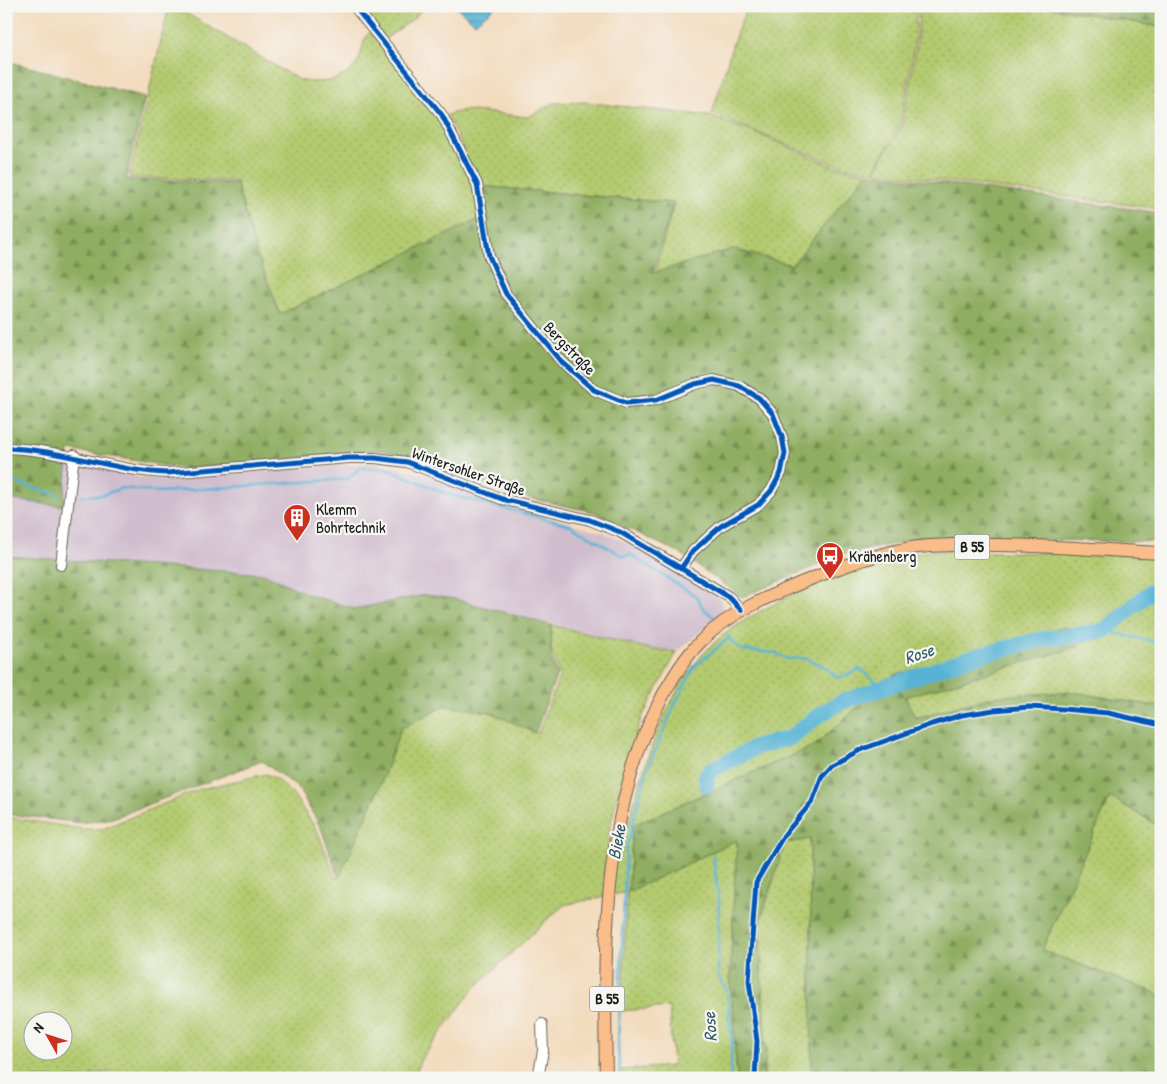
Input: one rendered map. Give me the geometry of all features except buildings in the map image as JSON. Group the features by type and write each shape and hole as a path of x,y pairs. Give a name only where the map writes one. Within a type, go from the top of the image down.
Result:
{"main road":[{"name":"B 55","path":"606,1078 608,920 612,865 619,823 647,729 665,690 689,653 703,639 741,610 849,564 928,546 1026,547 1161,553"}],"street":[{"name":"Bergstraße","path":"354,6 442,115 477,184 489,256 506,294 562,362 594,390 626,403 656,400 695,384 714,380 739,386 758,398 773,414 782,437 785,453 781,473 771,491 758,505 722,526 693,551 682,567"},
{"name":"Wintersohler Straße","path":"6,448 42,450 149,472 167,473 349,458 393,459 431,470 502,499 590,520 620,532 729,596 741,610"},
{"path":"61,565 74,456"},
{"path":"538,1078 543,1051 542,1024"}],"shaded area":[{"name":"Klemm Bohrtechnik","path":"68,460 138,477 164,480 376,462 431,476 487,500 605,533 633,546 721,600 722,612 677,652 654,650 455,599 425,595 355,609 307,594 265,574 6,556 6,499 63,506"}],"green space":[{"path":"169,6 174,6 299,80 316,82 342,76 355,65 370,32 436,113 475,184 482,218 280,314 256,251 236,181 129,177"},
{"path":"359,6 425,6 412,20 385,39"},
{"path":"747,6 916,6 916,35 901,123 873,172 836,165 712,114 733,43"},
{"path":"919,6 1044,6 1161,27 1161,209 874,172 903,124 918,37"},
{"path":"1044,6 1161,6 1161,27"},
{"path":"6,61 145,97 126,179 236,183 256,251 280,314 485,216 481,186 673,203 653,273 733,249 792,265 867,173 1161,213 1161,542 925,538 842,555 742,597 681,554 594,512 505,493 432,461 379,450 187,469 69,450 63,506 6,499"},
{"path":"583,102 709,116 768,138 834,167 867,173 792,265 733,249 655,273 674,203 481,186 447,115 464,110 528,117 553,103"},
{"path":"929,551 1125,554 1161,558 1161,707 1072,692 992,697 915,718 905,697 1079,646 1064,627 894,675 814,746 633,825 628,892 737,840 730,975 737,1078 620,1078 620,1070 673,1066 669,1007 622,1011 627,892 564,905 550,917 474,988 420,1061 414,1078 6,1078 6,817 83,829 102,829 200,789 266,774 277,779 295,797 317,830 336,878 338,878 380,786 401,728 444,706 490,712 538,733 560,675 551,650 551,625 654,650 677,652 641,719 624,768 607,841 628,826 649,754 670,705 682,682 696,662 712,645 747,619 810,585 834,573 880,560","holes":["141,1069 142,1073 91,1076 91,1074"]},
{"path":"6,556 265,574 307,594 355,609 425,595 455,599 551,625 551,657 557,674 535,733 490,712 444,706 401,728 380,786 339,878 321,828 298,788 262,761 113,818 82,823 6,814"},
{"path":"1064,627 1080,646 905,697 916,718 997,696 1072,692 1161,707 1161,827 1110,797 1042,950 1161,995 1161,1078 812,1078 810,839 785,843 759,925 766,1050 764,1078 737,1078 730,975 737,840 628,892 633,825 814,746 894,675"},
{"path":"1110,797 1161,827 1161,995 1041,950"},
{"path":"810,839 812,1078 764,1078 766,1050 759,925 785,843"}],"water":[{"path":"455,6 494,6 494,8 475,23"}],"waterway":[{"path":"82,496 102,495 122,488 158,492 347,479 360,468 388,469 447,494 570,525 623,556 631,555 696,596 703,608 717,620"},
{"path":"6,480 58,495"},
{"name":"Rose","path":"707,785 706,776 711,770 757,747 790,738 819,715 842,702 975,656 1043,639 1104,631 1150,592 1161,590"},
{"path":"1104,631 1161,643"},
{"path":"728,636 742,650 776,653 787,659 805,658 823,666 838,678 861,669 883,688"},
{"name":"Bieke","path":"620,1078 618,1045 626,849 647,770 675,704 695,666 729,638"},
{"name":"Rose","path":"713,856 719,901 718,976 727,992 732,1043 730,1078"}],"cycle path":[{"path":"354,6 442,115 477,184 489,256 506,294 562,362 594,390 626,403 656,400 695,384 714,380 739,386 759,398 773,414 782,437 785,453 781,473 771,491 758,505 721,526 693,551 682,567"},
{"path":"6,448 47,452 127,468 167,473 349,458 375,458 407,462 502,499 590,520 620,532 729,597 741,610"},
{"path":"755,1078 757,1041 749,981 756,882 784,835 812,802 822,776 832,765 860,750 932,724 962,715 994,710 1029,707 1108,713 1161,725"}],"place":[{"name":"Klemm Bohrtechnik","path":"297,542"},
{"name":"Krähenberg","path":"830,580"}]}
